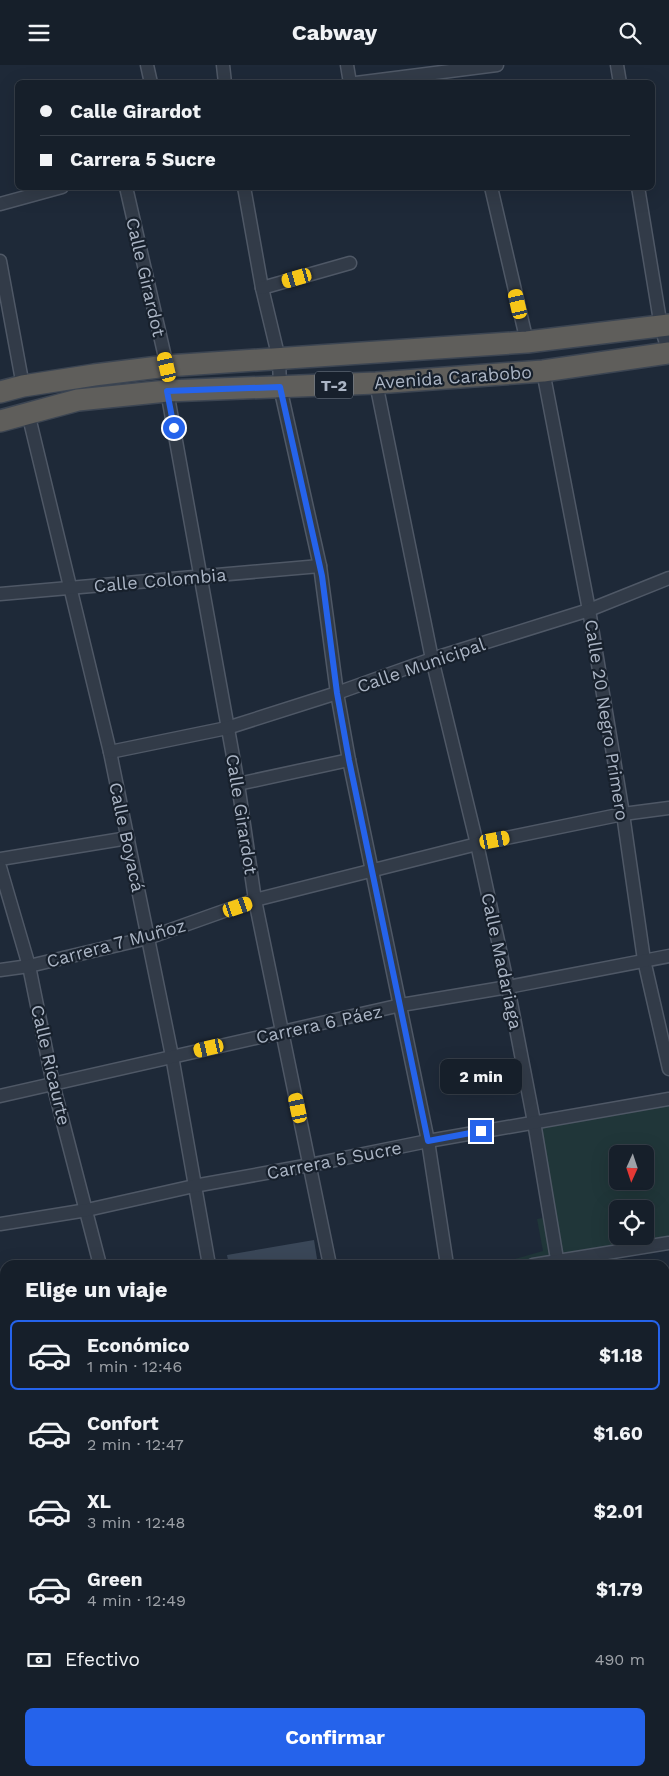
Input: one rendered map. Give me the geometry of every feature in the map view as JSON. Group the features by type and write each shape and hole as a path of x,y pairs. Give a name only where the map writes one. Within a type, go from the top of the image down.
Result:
{"highway":[{"name":"Avenida Carabobo","path":"0,392 23,386 94,375 167,367 527,342 665,326"},
{"name":"Avenida Carabobo","path":"0,421 78,400 167,391 376,383 543,371 669,353"}],"street":[{"path":"147,65 151,80"},
{"path":"222,65 225,80"},
{"path":"347,65 350,80"},
{"path":"389,80 465,73 497,65"},
{"path":"617,65 620,80"},
{"path":"0,204 51,190"},
{"name":"Calle Girardot","path":"127,190 167,367"},
{"path":"245,190 262,288 279,359 280,387 320,567 337,693 349,760 428,1141 446,1260"},
{"path":"492,190 527,342"},
{"path":"639,190 669,353"},
{"path":"0,261 23,386"},
{"path":"262,288 350,263"},
{"name":"Calle 20 Negro Primero","path":"543,371 589,610 623,814 644,960 669,1069"},
{"name":"Calle Madariaga","path":"376,383 432,659 477,844 508,987 534,1122 557,1260"},
{"name":"Calle Girardot","path":"167,391 238,784 255,900 329,1260"},
{"name":"Calle Boyacá","path":"28,413 110,753 172,1057 208,1260"},
{"name":"Calle Colombia","path":"0,594 320,567"},
{"name":"Calle Municipal","path":"110,753 227,728 337,693 432,659 589,610 669,578"},
{"path":"238,784 349,760"},
{"name":"Carrera 7 Muñoz","path":"0,970 29,966 148,938 255,900 477,844 623,814 669,808"},
{"path":"0,859 128,838"},
{"name":"Calle Ricaurte","path":"0,867 29,966 53,1084 99,1260"},
{"name":"Carrera 6 Páez","path":"0,1096 401,1005 508,987 669,956"},
{"name":"Carrera 5 Sucre","path":"0,1224 87,1210 194,1185 310,1165 428,1141 669,1099"},
{"path":"574,1260 669,1243"}],"green space":[{"path":"669,1099 669,1243 594,1260 512,1260 543,1251 537,1219 549,1217 534,1122"}],"building":[{"path":"314,1240 317,1260 228,1260 227,1255"}],"route":[{"path":"174,428 167,391 280,387 322,576 337,693 349,760 428,1141 481,1131"}]}
